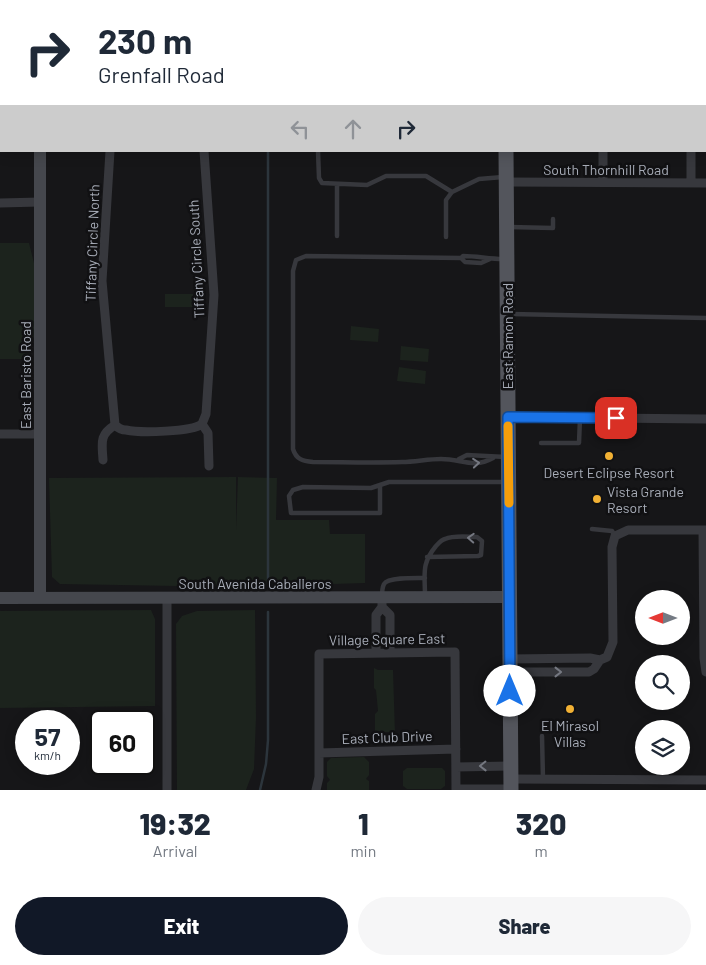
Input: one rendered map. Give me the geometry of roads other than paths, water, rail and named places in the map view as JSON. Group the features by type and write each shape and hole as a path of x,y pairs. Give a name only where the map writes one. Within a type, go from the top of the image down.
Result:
{"main road":[{"name":"East Ramon Road","path":"506,152 511,781"}],"street":[{"name":"East Baristo Road","path":"40,152 40,598"},
{"name":"Tiffany Circle North","path":"110,152 102,281 115,425"},
{"name":"Tiffany Circle South","path":"202,424 206,414 214,315 204,152"},
{"path":"603,152 603,182"},
{"path":"691,152 691,182"},
{"name":"South Thornhill Road","path":"506,180 706,182"},
{"path":"0,203 40,202"},
{"path":"508,417 706,419"},
{"path":"103,460 102,439 106,431 115,425 127,431 159,431 193,429 202,424 208,434 209,466"},
{"path":"0,434 40,434"},
{"path":"510,666 589,672 594,669 600,660 607,657 613,642 612,547 615,536 628,530 704,530 704,658 706,672"},
{"name":"South Avenida Caballeros","path":"0,598 167,598 382,602 425,597 510,597"},
{"path":"167,598 167,790"},
{"path":"376,653 376,615 382,602"},
{"path":"382,602 390,615 390,653"},
{"name":"Village Square East","path":"319,753 319,654 455,652 456,749"},
{"path":"510,666 590,658 600,660"},
{"path":"456,749 456,790 511,781 543,779 706,780"},
{"name":"East Club Drive","path":"319,753 456,749"},
{"path":"316,790 319,777 319,753"},
{"path":"456,767 511,781"}],"lane":[{"path":"302,0 318,0"},
{"path":"318,152 319,181 327,184 367,185 386,176 426,176 452,192"},
{"path":"446,238 446,200 452,192 479,179 506,180"},
{"path":"337,185 337,236"},
{"path":"507,227 554,228 553,219"},
{"path":"493,458 484,463 468,464 459,460 441,459 403,462 312,462 299,459 294,455 293,271 296,260 306,256 461,258 463,256 480,256 490,259 507,259"},
{"path":"507,314 706,318"},
{"path":"541,444 579,443 580,418"},
{"path":"459,460 467,455 483,455 493,458 508,457"},
{"path":"380,485 380,513 291,513 289,496 292,490 303,487 371,488 380,485 389,482 509,482"},
{"path":"592,529 612,531 615,536"},
{"path":"425,597 425,564 427,557 439,543 445,539 480,539 482,542 481,555 427,557"},
{"path":"382,602 383,586 389,580 425,578"},
{"path":"542,736 543,779"}],"waterway":[{"path":"268,152 268,587"},
{"path":"260,790 266,764 268,740 268,612"}],"place":[{"name":"Desert Eclipse Resort","path":"609,456"},
{"name":"Vista Grande Resort","path":"597,499"},
{"name":"El Mirasol Villas","path":"570,709"}]}
